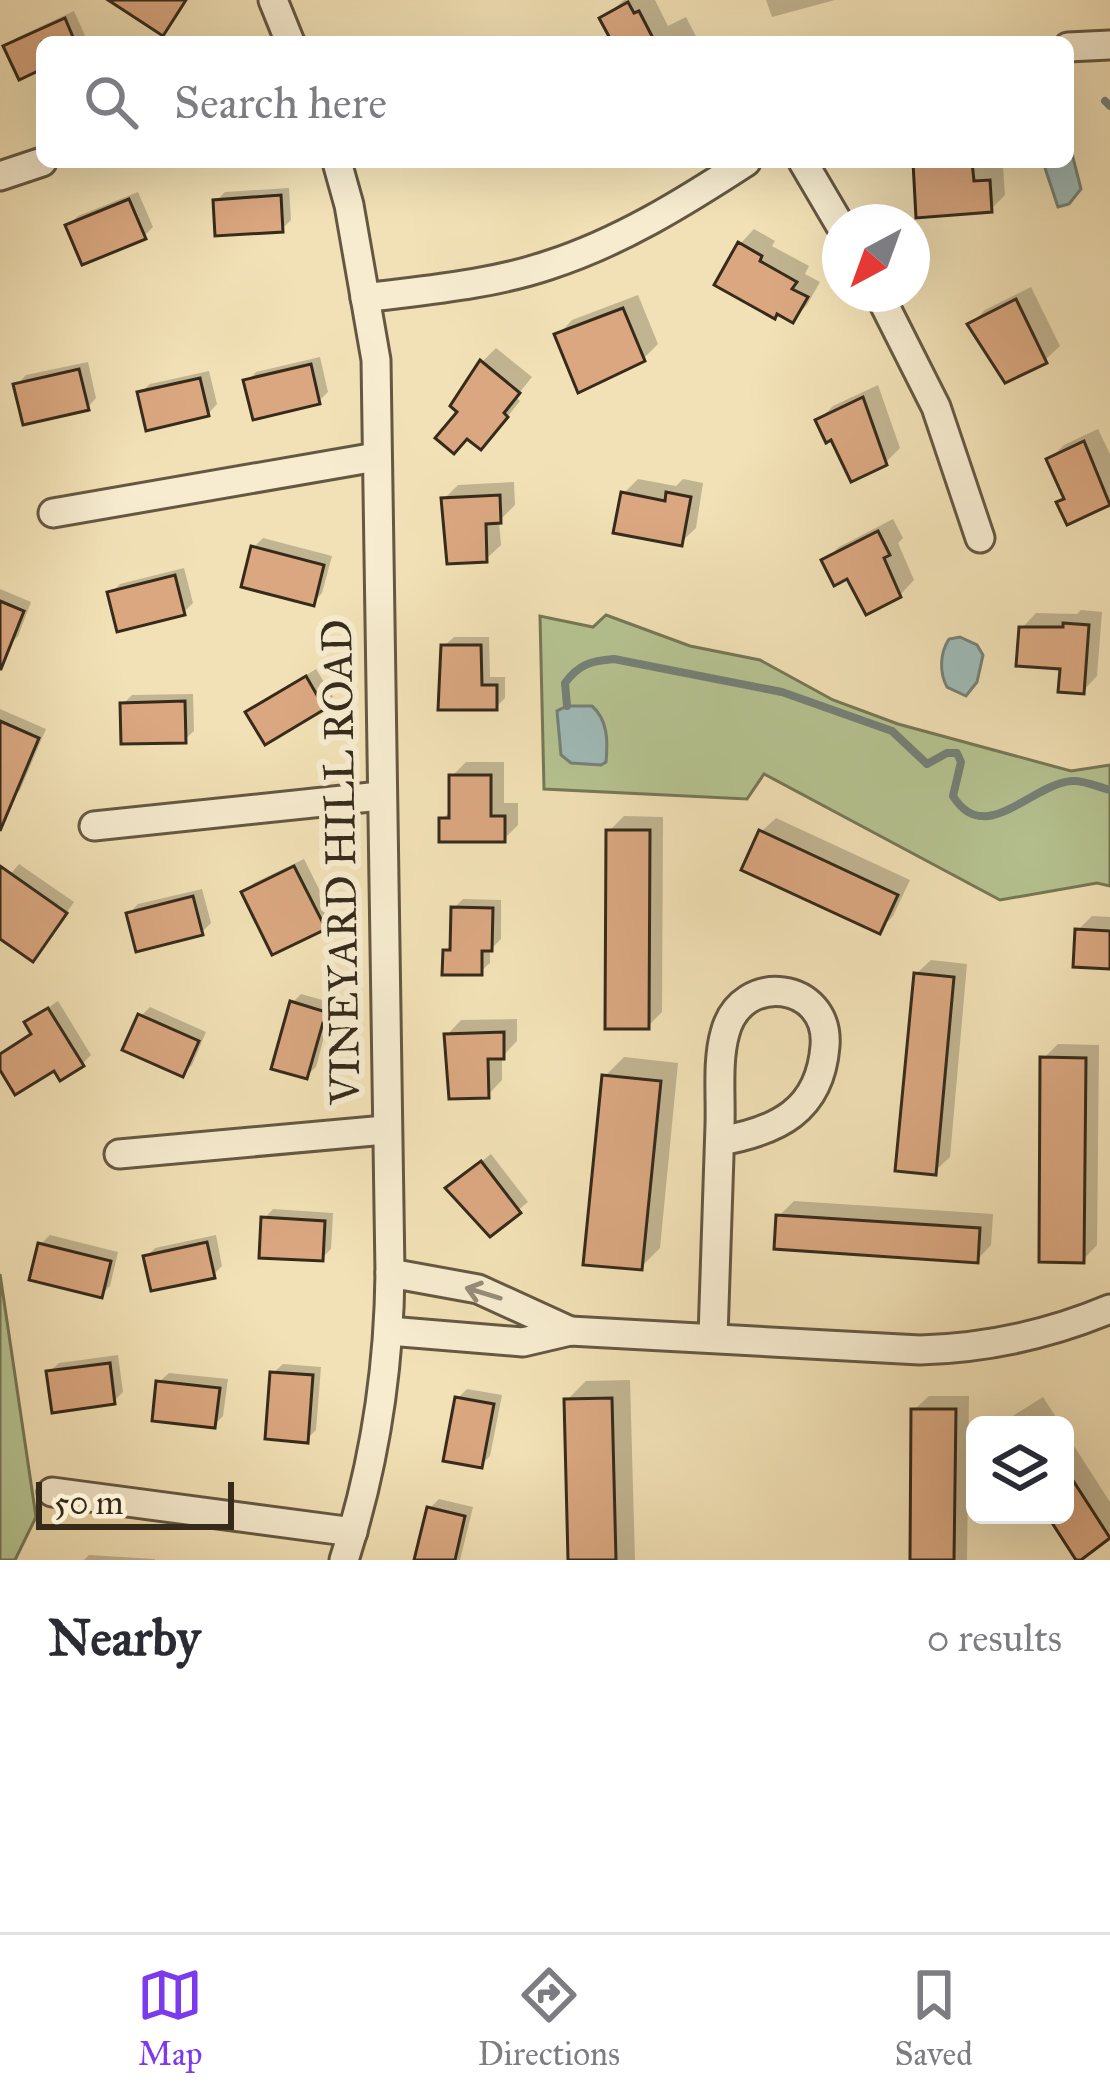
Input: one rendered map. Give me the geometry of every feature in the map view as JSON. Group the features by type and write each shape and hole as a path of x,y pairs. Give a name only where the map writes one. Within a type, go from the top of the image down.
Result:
{"street":[{"path":"273,0 288,36"},
{"path":"1074,47 1110,45"},
{"path":"0,176 36,164"},
{"name":"VINEYARD HILL ROAD","path":"338,168 376,360 390,1273 389,1331 369,1469 344,1560"},
{"path":"365,298 446,288 545,267 670,211 737,168"},
{"path":"806,168 827,204"},
{"path":"888,312 936,407 980,538"},
{"path":"53,513 376,457"},
{"path":"94,826 380,796"},
{"path":"713,1337 720,1141 724,1035 732,1013 745,999 763,991 801,997 816,1009 826,1029 818,1080 785,1122 759,1134 720,1141"},
{"path":"119,1154 385,1130"},
{"path":"390,1273 478,1289 570,1331"},
{"path":"389,1331 523,1342 570,1331 827,1348 967,1349 1029,1338 1110,1309"},
{"path":"52,1492 353,1532"}],"green space":[{"path":"606,615 690,646 760,660 833,700 898,724 1071,771 1110,765 1110,886 1097,883 1000,900 764,774 747,799 544,789 540,616 593,627"},
{"path":"0,1274 36,1517 15,1560 0,1560"}],"water":[{"path":"1074,162 1081,189 1069,204 1058,207 1045,168 1074,168"},
{"path":"960,637 977,645 983,655 977,682 966,696 947,687 942,669 949,639"},
{"path":"592,706 597,712 606,731 606,762 571,763 561,755 557,711"}],"building":[{"path":"108,0 186,0 163,36"},
{"path":"628,2 634,13 639,11 652,36 609,36 599,18"},
{"path":"65,18 72,36 36,36 36,72 19,80 3,46"},
{"path":"913,168 973,168 974,181 990,180 992,212 930,217 930,204 915,204"},
{"path":"281,195 283,232 215,236 213,200"},
{"path":"129,199 146,239 82,265 65,225"},
{"path":"738,242 797,282 792,289 808,297 793,323 777,314 775,319 714,285"},
{"path":"1016,299 1047,363 1005,383 967,324"},
{"path":"623,308 645,361 578,393 554,334"},
{"path":"480,360 520,393 504,413 508,417 481,450 467,439 454,454 435,438 457,412 450,406"},
{"path":"311,364 320,404 253,420 243,380"},
{"path":"79,369 89,410 23,425 13,384"},
{"path":"200,378 209,416 146,431 137,392"},
{"path":"863,397 887,465 851,482 831,440 826,443 815,420"},
{"path":"1084,441 1110,505 1067,525 1056,502 1064,499 1046,459"},
{"path":"621,492 665,501 666,492 691,497 682,546 613,533"},
{"path":"500,495 501,523 486,524 487,562 447,564 441,498"},
{"path":"878,531 901,597 866,615 847,579 834,586 821,560"},
{"path":"251,546 324,565 314,606 241,587"},
{"path":"175,575 185,615 117,632 107,592"},
{"path":"0,601 24,611 1,669 0,669"},
{"path":"1063,623 1089,625 1084,694 1058,692 1060,669 1016,666 1019,627 1063,627"},
{"path":"441,645 481,645 482,685 497,685 497,710 438,710"},
{"path":"306,676 325,709 265,745 245,712"},
{"path":"185,701 186,743 121,744 120,703"},
{"path":"0,721 39,738 0,831"},
{"path":"449,775 491,775 491,816 505,816 505,842 439,842 439,818 449,818"},
{"path":"606,830 650,830 649,1029 605,1029"},
{"path":"759,830 898,895 880,934 741,870"},
{"path":"0,866 67,913 33,962 0,939"},
{"path":"294,866 326,929 272,955 241,892"},
{"path":"193,896 203,935 136,952 126,913"},
{"path":"451,907 493,908 492,951 482,951 482,975 442,975 443,950 450,950"},
{"path":"1075,929 1110,931 1110,969 1073,967"},
{"path":"914,973 954,977 936,1175 895,1171"},
{"path":"290,1001 326,1012 307,1079 271,1069"},
{"path":"48,1008 84,1066 60,1081 54,1071 15,1095 0,1070 0,1054 31,1034 24,1022"},
{"path":"138,1014 199,1041 183,1077 122,1050"},
{"path":"504,1032 504,1059 488,1059 489,1098 449,1099 444,1034"},
{"path":"1040,1057 1086,1058 1084,1263 1039,1262"},
{"path":"602,1075 661,1081 642,1270 583,1265"},
{"path":"481,1161 521,1213 490,1237 445,1188"},
{"path":"776,1215 980,1228 978,1263 774,1249"},
{"path":"261,1217 325,1221 323,1261 259,1258"},
{"path":"207,1242 215,1278 151,1291 143,1256"},
{"path":"38,1243 111,1261 102,1298 29,1280"},
{"path":"110,1363 115,1404 52,1413 46,1371"},
{"path":"270,1372 313,1375 308,1443 265,1439"},
{"path":"156,1381 220,1388 215,1428 152,1421"},
{"path":"455,1397 494,1404 482,1468 443,1461"},
{"path":"612,1398 616,1560 568,1560 564,1399"},
{"path":"911,1409 956,1409 954,1560 910,1560"},
{"path":"1074,1482 1110,1538 1076,1560 1053,1524 1074,1524"},
{"path":"427,1507 465,1516 455,1560 414,1560"}],"waterway":[{"path":"1105,101 1110,106"},
{"path":"567,706 565,683 570,677 586,665 614,659 782,692 892,731 927,764 957,753 961,762 953,796 979,816 994,815 1072,781 1110,790"}]}
